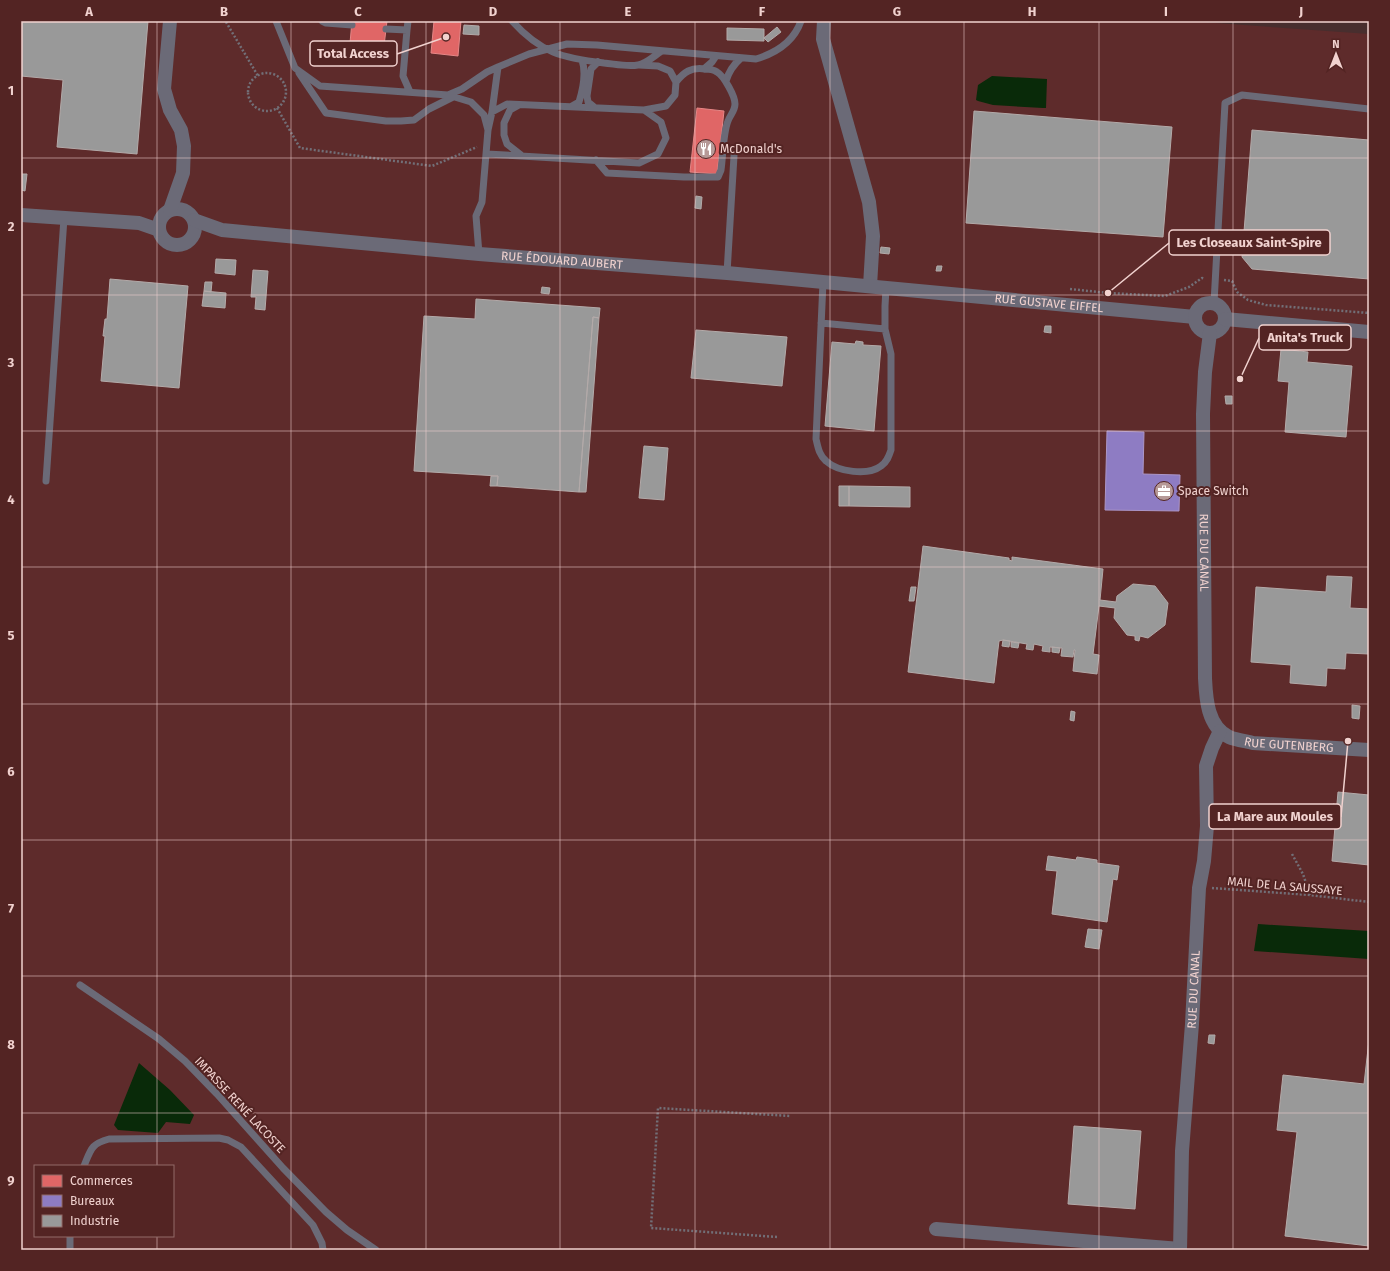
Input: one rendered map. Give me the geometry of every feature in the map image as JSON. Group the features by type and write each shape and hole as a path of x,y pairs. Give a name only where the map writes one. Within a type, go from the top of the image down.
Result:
{"street":[{"path":"139,223 167,211 181,209 187,211 194,220 194,232 192,238 187,242 176,245 170,244 161,236 159,230 159,224 167,211 183,173 184,146 181,130 170,110 164,89 170,21"},
{"path":"824,21 823,39 869,202 873,236 870,286"},
{"path":"21,214 139,223 159,230"},
{"name":"RUE ÉDOUARD AUBERT","path":"194,220 222,230 479,254 727,273 903,290"},
{"name":"RUE ÉDOUARD AUBERT","path":"192,238 222,230"},
{"name":"RUE GUSTAVE EIFFEL","path":"903,290 1195,317"},
{"path":"1214,303 1221,308 1225,315 1225,319 1224,324 1218,330 1210,333 1201,330 1195,317 1201,306 1214,303"},
{"path":"1225,319 1369,332"},
{"name":"RUE DU CANAL","path":"1180,1250 1182,1151 1192,1024 1200,888 1207,826 1206,766 1218,727 1207,703 1205,632 1203,414 1205,372 1210,333"},
{"name":"RUE GUTENBERG","path":"1218,727 1228,736 1241,741 1253,743 1369,750"},
{"path":"936,1229 1180,1250"}],"lane":[{"path":"276,21 295,68 326,113 386,121 414,120 487,72 528,54 567,44 597,45 756,59 768,56 786,44 798,30 801,21"},
{"path":"322,21 326,23 352,25"},
{"path":"408,21 403,76 410,92"},
{"path":"492,112 507,104 644,110 666,106 675,95 676,82 670,71 658,66 598,62 567,58 546,50 523,33 512,21"},
{"path":"386,29 407,30"},
{"path":"639,65 662,51"},
{"path":"704,69 716,56"},
{"path":"726,81 728,73 741,58"},
{"path":"572,106 579,102 581,96 584,67 582,60"},
{"path":"594,107 588,102 588,96 591,68 598,62"},
{"path":"479,254 476,216 482,202 488,130 498,67"},
{"path":"295,68 320,86 451,96 471,102 484,115 488,130"},
{"path":"596,160 607,173 684,177 718,177 721,170 728,121 733,114 735,104 726,81 718,72 704,69 689,71 683,74 676,82"},
{"path":"1214,303 1225,103 1242,95 1369,109"},
{"path":"519,105 510,110 504,123 504,135 507,144 515,152 522,156"},
{"path":"487,154 639,163 658,154 666,138 660,122 644,110"},
{"path":"727,273 734,156"},
{"path":"46,481 64,218"},
{"path":"823,282 816,439 820,453 825,461 834,467 855,472 872,470 882,465 888,459 891,450 891,354 885,329 886,288"},
{"path":"821,323 885,329"},
{"name":"IMPASSE RENÉ LACOSTE","path":"80,985 159,1039 185,1061 217,1094 283,1168 326,1212 347,1230 376,1250"},
{"path":"84,1165 91,1150 97,1142 109,1139 219,1138 228,1140 240,1148 313,1225 322,1243 323,1250"},
{"path":"70,1237 70,1250"}],"path":[{"path":"226,22 258,76"},
{"path":"270,74 276,76 282,80 285,86 285,98 282,104 272,111 266,111 254,107 248,97 250,85 253,79 258,76 270,74"},
{"path":"277,108 300,148 432,166 487,143"},
{"path":"1070,288 1108,293 1165,296 1189,287 1202,278 1215,279 1232,281 1237,292 1248,300 1266,305 1369,313"},
{"path":"1292,854 1303,874 1310,896"},
{"name":"MAIL DE LA SAUSSAYE","path":"1200,888 1369,902"},
{"path":"777,1237 651,1228 658,1108 790,1116"}],"shaded area":[{"path":"21,21 1188,21 1369,34 1369,1250 21,1250"},
{"path":"992,76 1047,79 1046,108 993,105 976,100 978,85"},
{"path":"1258,924 1369,931 1369,959 1254,951"},
{"path":"139,1063 170,1090 194,1115 190,1124 166,1122 158,1133 118,1130 114,1125"}],"building: Commerces":[{"path":"352,21 387,21 384,46 350,43"},
{"path":"434,21 461,21 458,56 431,53"},
{"name":"McDonald's","path":"697,108 724,111 717,174 690,172"}],"building: Bureaux":[{"path":"1107,431 1144,432 1143,474 1180,475 1179,511 1105,510"}],"building: Industrie":[{"path":"21,21 148,21 137,154 57,147 63,80 21,76"},
{"path":"464,25 479,26 479,35 463,34"},
{"path":"777,27 781,32 768,42 764,38"},
{"path":"727,28 764,29 764,41 727,40"},
{"path":"974,111 1172,127 1163,237 966,223"},
{"path":"1252,130 1369,140 1369,279 1252,269 1242,257"},
{"path":"21,174 27,174 25,191 21,190"},
{"path":"696,196 702,197 701,209 695,208"},
{"path":"881,247 890,248 889,254 880,253"},
{"path":"216,259 236,260 235,275 215,273"},
{"path":"937,266 942,266 941,271 936,271"},
{"path":"253,270 268,271 265,310 255,309 256,297 251,297"},
{"path":"110,279 188,286 179,388 101,381 105,336 103,336 105,319 107,319"},
{"path":"205,282 212,282 211,292 204,291"},
{"path":"542,287 550,288 549,294 541,293"},
{"path":"204,291 226,293 225,308 202,306"},
{"path":"476,299 600,308 599,318 593,317 579,492 497,486 498,476 414,471 424,316 475,319"},
{"path":"593,317 599,318 586,492 579,492"},
{"path":"1045,326 1051,326 1051,333 1044,332"},
{"path":"696,330 787,337 782,386 691,378"},
{"path":"856,341 863,342 863,345 881,346 874,431 825,426 832,342 855,344"},
{"path":"1281,349 1308,352 1307,362 1352,366 1346,437 1285,432 1289,382 1278,381"},
{"path":"1225,396 1232,396 1232,404 1226,404"},
{"path":"644,446 668,448 664,500 639,498"},
{"path":"491,476 498,476 497,486 490,486"},
{"path":"839,486 849,486 849,506 839,506"},
{"path":"849,486 910,487 910,507 849,506"},
{"path":"923,546 1009,558 1009,560 1012,561 1012,557 1103,569 1100,600 1116,602 1117,596 1133,584 1155,586 1168,603 1165,625 1148,638 1140,636 1139,641 1135,640 1135,636 1127,635 1114,618 1115,608 1099,606 1093,654 1099,655 1097,674 1073,671 1075,650 1073,657 1061,656 1062,648 1050,647 1050,652 1042,651 1043,646 1034,644 1033,650 1026,649 1027,644 1003,640 999,641 994,683 908,672"},
{"path":"1327,576 1352,577 1350,608 1369,609 1369,654 1346,653 1345,669 1327,668 1326,686 1290,683 1291,665 1251,662 1256,587 1326,592"},
{"path":"911,587 916,587 914,601 909,601"},
{"path":"1003,640 1010,641 1009,647 1002,646"},
{"path":"1011,642 1019,643 1018,648 1011,647"},
{"path":"1052,647 1060,648 1059,653 1052,652"},
{"path":"1352,705 1360,706 1359,719 1352,718"},
{"path":"1071,711 1075,712 1074,721 1070,720"},
{"path":"1338,792 1369,795 1369,865 1332,861"},
{"path":"1333,804 1337,805 1336,813 1332,812"},
{"path":"1048,856 1076,860 1077,857 1097,860 1097,863 1119,866 1117,880 1113,879 1107,922 1052,914 1057,871 1046,870"},
{"path":"1088,929 1102,930 1099,949 1085,947"},
{"path":"1209,1035 1215,1035 1214,1044 1208,1043"},
{"path":"1369,1040 1369,1246 1285,1236 1297,1132 1277,1130 1283,1075 1364,1084"},
{"path":"1074,1126 1141,1131 1135,1209 1068,1204"}],"place":[{"name":"Total Access","path":"446,37"},
{"name":"McDonald's","path":"706,149"},
{"name":"Les Closeaux Saint-Spire","path":"1108,293"},
{"name":"Anita's Truck","path":"1240,379"},
{"name":"Space Switch","path":"1164,491"},
{"name":"La Mare aux Moules","path":"1348,741"}]}
